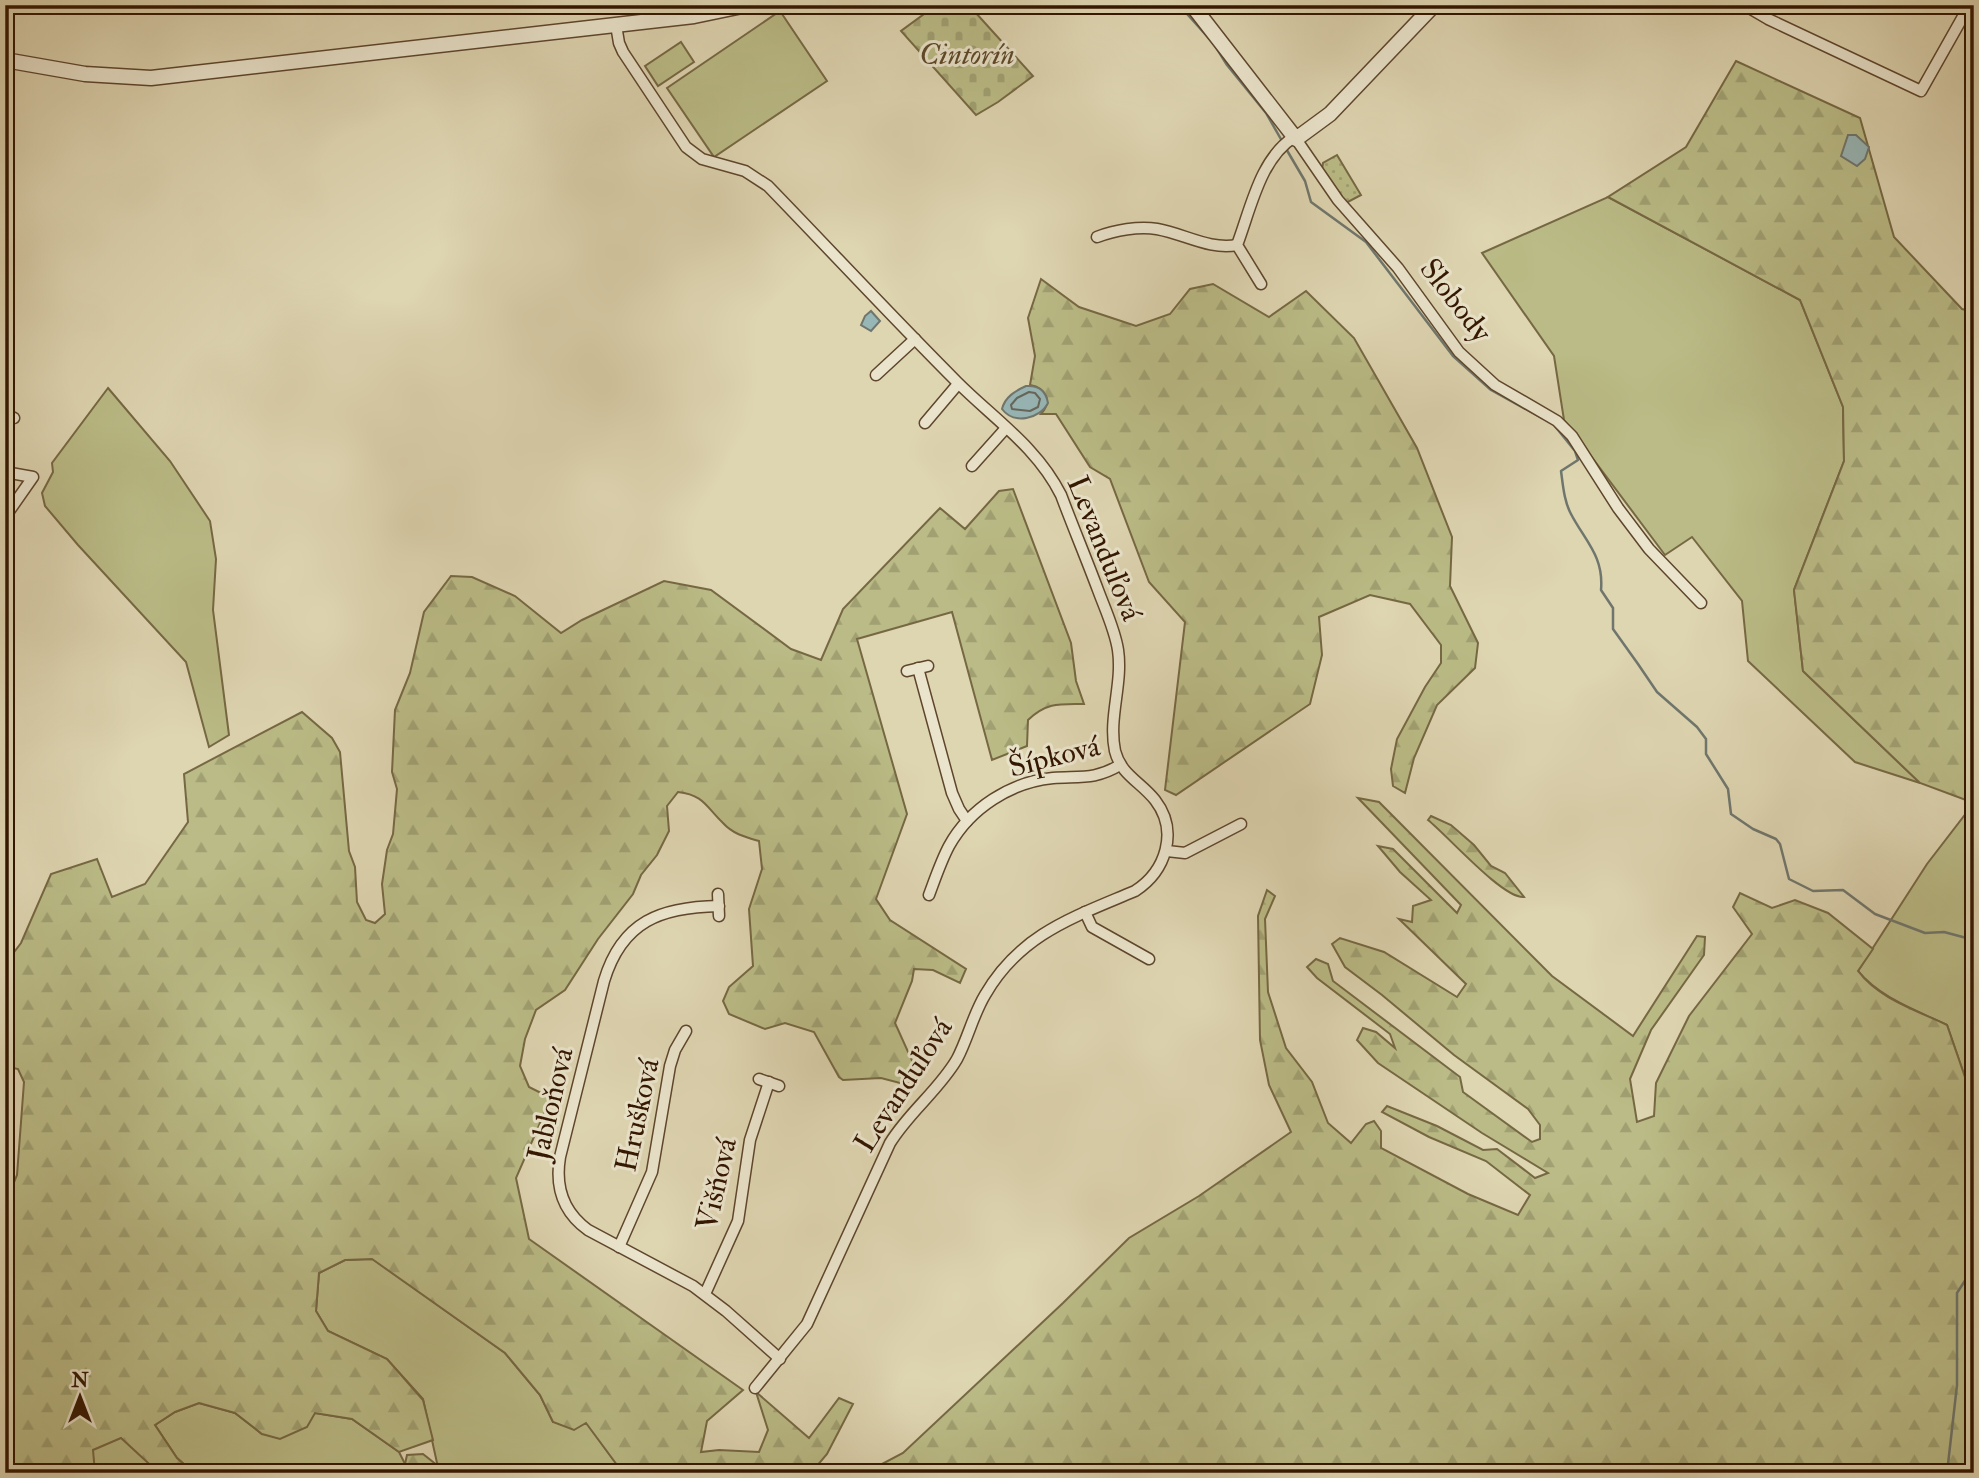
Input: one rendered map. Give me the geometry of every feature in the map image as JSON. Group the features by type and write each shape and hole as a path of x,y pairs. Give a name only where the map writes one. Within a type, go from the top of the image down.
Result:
{"street":[{"path":"5,60 85,74 151,78 616,25 722,12 747,5"},
{"name":"Slobody","path":"1192,5 1289,141 1398,268 1459,352 1495,385 1557,421 1572,436 1618,508 1649,549 1701,603"},
{"path":"1237,245 1273,155 1330,114 1434,5"},
{"path":"1744,5 1768,19 1921,91 1970,16 1953,5"},
{"name":"Levanduľová","path":"616,25 623,52 686,147 702,159 745,171 768,186 958,384 1040,459 1053,478 1112,628 1119,663 1113,738 1120,765"},
{"path":"1097,237 1110,232 1147,228 1214,246 1237,245"},
{"path":"1237,245 1261,284"},
{"path":"876,375 915,339"},
{"path":"925,423 958,384"},
{"path":"972,466 1006,428"},
{"path":"5,472 33,477 5,517"},
{"path":"917,668 952,793 967,821"},
{"path":"1120,765 1161,809 1168,835 1167,851 1185,853 1241,824"},
{"name":"Šípková","path":"929,895 948,847 967,821 990,801 1023,785 1051,778 1097,776 1120,765"},
{"name":"Levanduľová","path":"755,1388 807,1324 890,1143 956,1059 992,983 1029,942 1051,928 1145,885 1158,871 1167,851"},
{"name":"Jabloňová","path":"719,906 682,907 647,920 620,945 604,981 560,1157 558,1182 563,1202 578,1223 705,1294 780,1359"},
{"path":"1085,912 1092,927 1149,959"},
{"name":"Hrušková","path":"619,1247 652,1172 670,1066 686,1031"},
{"name":"Višňová","path":"705,1294 738,1221 750,1140 769,1082"}],"green space":[{"name":"Cintorín","path":"922,5 983,5 975,12 1033,76 976,115 901,31 924,14"},
{"path":"780,11 827,81 714,157 667,88"},
{"path":"681,42 694,62 658,86 645,66"},
{"path":"1736,61 1860,118 1894,237 1962,309 1974,312 1974,803 1920,783 1803,671 1794,590 1844,461 1843,407 1800,300 1608,197 1686,147"},
{"path":"1337,155 1361,195 1346,203 1322,169 1323,163"},
{"path":"1608,197 1800,300 1843,407 1844,461 1794,590 1803,671 1920,783 1855,762 1748,661 1742,601 1692,537 1665,555 1564,420 1554,356 1482,253"},
{"path":"1041,279 1079,307 1136,326 1170,314 1190,289 1213,284 1269,317 1306,291 1354,338 1417,448 1452,537 1450,586 1478,643 1475,668 1437,705 1414,758 1405,793 1393,786 1391,769 1397,739 1441,663 1441,645 1410,604 1370,595 1319,617 1322,655 1310,704 1176,795 1165,790 1185,622 1149,582 1110,479 1090,467 1056,414 1041,414 1047,400 1044,392 1030,385 1035,356 1028,318"},
{"path":"108,388 170,461 210,521 216,559 213,610 229,735 209,747 186,662 45,506 42,493 53,472 52,463"},
{"path":"1013,489 1071,643 1076,681 1084,704 1061,704 1041,710 1028,720 1027,746 992,760 952,612 857,639 907,814 876,899 890,920 966,969 960,983 933,970 914,969 895,1023 914,1065 909,1082 900,1083 881,1078 843,1080 814,1032 785,1023 765,1029 729,1014 723,1001 729,987 753,966 749,909 762,869 759,841 727,827 699,799 678,792 667,806 669,831 657,855 641,875 633,894 598,939 565,990 536,1010 525,1039 520,1066 529,1087 551,1098 516,1178 529,1239 743,1390 707,1421 701,1452 759,1452 768,1430 756,1392 809,1438 839,1398 853,1404 827,1454 811,1473 623,1473 586,1423 574,1430 553,1422 540,1395 505,1353 372,1259 345,1260 319,1273 316,1311 328,1331 387,1359 423,1400 433,1440 399,1452 352,1419 315,1413 307,1427 280,1439 262,1434 235,1413 199,1403 175,1412 155,1425 177,1458 194,1473 159,1473 121,1438 93,1450 95,1473 5,1473 5,1204 17,1175 24,1082 18,1069 5,1066 5,964 21,943 51,874 97,859 112,897 145,884 188,822 184,774 302,712 332,738 340,752 349,851 355,867 357,902 366,920 375,923 385,914 382,884 387,850 393,834 397,789 392,772 395,710 410,673 424,612 451,576 472,577 515,596 561,633 582,620 664,581 711,590 791,649 821,660 843,609 940,508 965,529 999,491"},
{"path":"1358,798 1379,802 1552,976 1633,1036 1697,936 1705,937 1704,955 1651,1030 1630,1079 1637,1122 1654,1116 1656,1083 1689,1016 1752,934 1733,907 1740,893 1772,908 1795,900 1828,913 1873,949 1858,971 1867,981 1899,1003 1947,1025 1967,1083 1974,1116 1974,1339 1969,1400 1974,1401 1974,1464 1971,1473 865,1473 903,1453 1129,1238 1199,1196 1291,1132 1269,1085 1260,1040 1258,916 1267,890 1275,896 1265,919 1268,992 1286,1048 1312,1082 1328,1123 1351,1143 1366,1124 1374,1121 1381,1131 1381,1148 1468,1194 1518,1215 1530,1195 1486,1161 1429,1137 1382,1112 1387,1106 1437,1126 1483,1150 1497,1149 1535,1178 1548,1173 1482,1133 1378,1063 1357,1040 1363,1028 1376,1032 1395,1048 1390,1034 1317,978 1307,967 1316,959 1328,964 1333,981 1460,1077 1463,1092 1532,1142 1540,1139 1540,1125 1528,1109 1454,1055 1345,967 1332,944 1340,938 1384,952 1457,997 1466,984 1399,919 1412,922 1413,906 1431,900 1400,872 1378,846 1393,849 1457,913 1461,905"},
{"path":"1974,803 1974,1116 1967,1083 1947,1025 1888,996 1858,971 1927,864"},
{"path":"1431,816 1451,825 1474,845 1491,866 1505,873 1524,897 1515,895 1490,878 1428,820"},
{"path":"373,1259 505,1353 540,1395 553,1422 586,1422 623,1473 447,1473 437,1463 423,1399 387,1359 328,1331 316,1311 319,1273 345,1260"},
{"path":"199,1403 235,1413 262,1434 315,1413 352,1419 399,1452 405,1464 415,1473 194,1473 177,1458 155,1425 175,1412"},
{"path":"121,1437 161,1473 95,1473 92,1450"},
{"path":"423,1454 447,1473 415,1473 405,1464 407,1455"}],"water":[{"path":"1848,135 1856,135 1869,147 1865,159 1857,166 1841,156"},
{"path":"871,311 880,321 871,331 861,325"},
{"path":"1026,386 1041,390 1045,395 1048,403 1044,409 1026,418 1007,414 1002,409 1005,401"}],"waterway":[{"path":"1179,5 1214,44 1227,65 1266,113 1282,141"},
{"path":"1285,147 1305,181 1311,202 1366,242 1453,356 1491,390 1542,418"},
{"path":"1554,425 1575,451 1578,460 1561,471 1564,493 1571,514 1597,558 1601,590 1613,608 1613,629 1657,692 1697,727 1706,739 1706,754 1728,789 1731,814 1753,829 1776,839 1780,844 1789,879 1813,891 1843,890 1875,914 1925,933 1944,932 1974,940"},
{"path":"1947,1473 1957,1385 1957,1293 1966,1279 1974,1274"}]}
